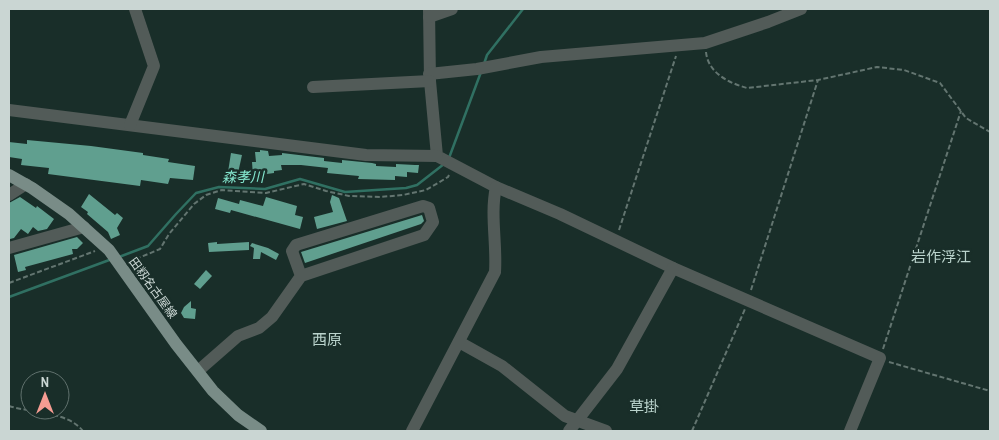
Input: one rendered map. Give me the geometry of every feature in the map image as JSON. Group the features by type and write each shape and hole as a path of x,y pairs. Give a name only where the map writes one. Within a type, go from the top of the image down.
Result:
{"main road":[{"name":"田籾名古屋線","path":"9,175 26,184 69,214 107,248 213,391 238,415 261,431"}],"street":[{"path":"130,125 154,66 135,9"},
{"path":"439,157 430,78 429,13 452,9"},
{"path":"313,87 430,78 541,57 704,43 801,9"},
{"path":"9,110 366,155 439,157 496,187 560,214 673,268 880,358 850,431"},
{"path":"9,195 26,184"},
{"path":"412,431 459,342 470,316 495,272 494,206 496,187"},
{"path":"198,371 238,336 259,328 272,317 301,276 424,235 433,222 429,208 423,206 296,245 292,251 301,276"},
{"path":"9,248 84,227"},
{"path":"569,431 617,369 673,268"},
{"path":"459,342 502,366 565,416 606,431"}],"path":[{"path":"704,43 706,59 722,78 737,85 756,88 818,80 877,67 904,70 940,83 966,118 990,132"},
{"path":"616,242 679,45"},
{"path":"692,431 748,301 818,80"},
{"path":"961,111 880,358 990,391"},
{"path":"120,265 160,249 169,234 194,204 206,195 222,190 266,193 304,184 349,196 404,195 426,190 448,177 454,165"},
{"path":"9,283 107,248"},
{"path":"9,406 57,416 70,421 83,431"}],"building":[{"path":"27,140 91,146 143,153 143,155 169,159 168,162 195,166 193,180 170,178 168,184 141,180 140,186 48,174 49,168 21,165 22,159 9,157 9,142 27,144"},
{"path":"260,150 268,151 269,156 282,155 282,153 324,158 324,161 342,163 342,160 372,163 376,164 376,166 396,167 396,164 419,165 418,173 407,172 407,177 395,176 395,180 358,179 359,176 327,173 328,168 301,165 281,165 282,170 253,176 252,162 256,162 255,152 260,152"},
{"path":"231,153 242,155 238,173 228,172"},
{"path":"89,194 115,215 117,213 123,218 117,228 120,235 111,239 108,232 81,207"},
{"path":"332,195 339,198 347,221 317,229 314,217 333,212 330,202"},
{"path":"20,197 36,208 37,206 54,219 47,229 38,231 33,227 28,234 21,229 14,238 10,239 9,203"},
{"path":"266,197 297,206 295,215 303,217 300,229 231,210 230,213 215,209 218,198 239,204 240,200 263,206"},
{"path":"422,215 424,221 421,224 305,263 301,252"},
{"path":"77,237 83,243 77,249 72,249 73,254 25,267 26,270 18,272 14,255"},
{"path":"217,242 217,244 249,242 249,250 209,252 208,243"},
{"path":"252,243 279,254 276,260 261,252 260,259 253,259 254,248 250,246"},
{"path":"206,270 212,276 200,289 194,284"},
{"path":"191,301 191,308 196,309 195,319 184,318 181,313 184,307"}],"waterway":[{"name":"森孝川","path":"484,64 487,55 523,9"},
{"name":"森孝川","path":"449,158 481,72"},
{"name":"森孝川","path":"119,257 148,246 196,193 219,187 265,189 300,179 345,192 406,188 417,185 444,164"},
{"name":"森孝川","path":"9,297 112,259"}],"district":[{"name":"岩作浮江","path":"941,256"},
{"name":"西原","path":"327,339"},
{"name":"草掛","path":"644,406"}]}
